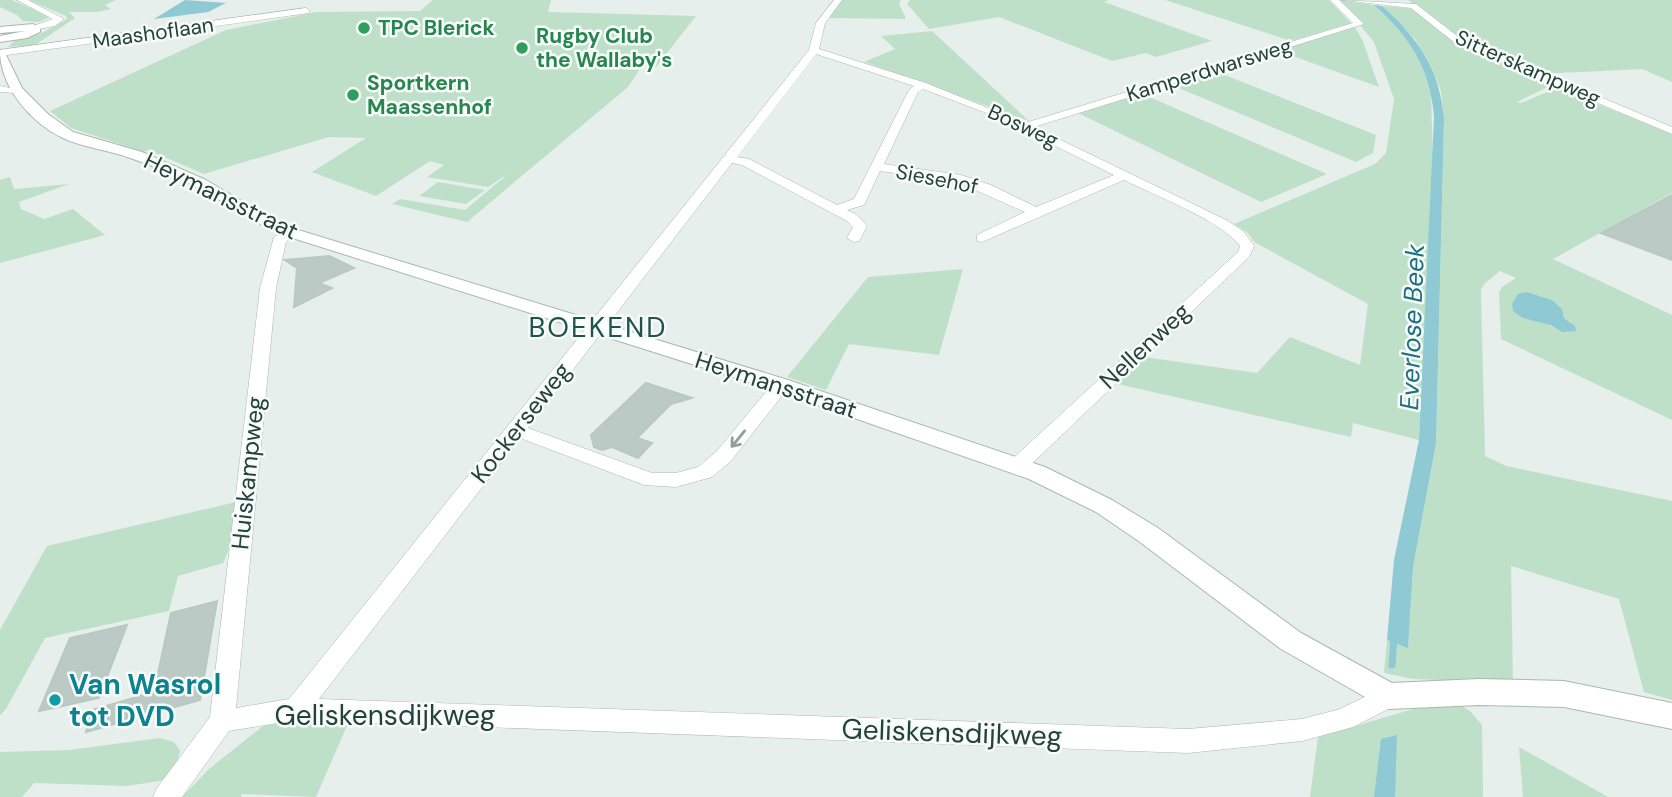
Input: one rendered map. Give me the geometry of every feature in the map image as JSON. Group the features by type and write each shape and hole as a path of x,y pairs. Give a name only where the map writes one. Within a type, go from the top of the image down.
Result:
{"street":[{"path":"2,43 60,19 20,0"},
{"name":"Kockerseweg","path":"296,709 814,50 821,23 838,0"},
{"name":"Kamperdwarsweg","path":"1026,126 1359,24 1334,0"},
{"name":"Sitterskampweg","path":"1346,0 1413,6 1458,41 1672,131"},
{"name":"Maashoflaan","path":"2,43 306,11"},
{"name":"Heymansstraat","path":"0,15 2,43 16,90 44,118 68,135 136,155 201,183 289,232 781,385 1037,473 1104,506 1149,535 1291,641 1389,696"},
{"name":"Bosweg","path":"814,50 922,85 1026,126 1223,224"},
{"path":"835,210 859,202 914,90 922,85"},
{"path":"0,89 16,90"},
{"path":"728,159 744,163 852,218 860,226 854,238"},
{"name":"Siesehof","path":"875,167 957,178 986,188 1036,212"},
{"path":"982,239 1036,212 1125,175"},
{"name":"Nellenweg","path":"1017,466 1244,254 1247,246 1239,235 1223,224"},
{"name":"Huiskampweg","path":"222,721 268,288 279,240 289,232"},
{"path":"516,430 652,480 676,480 705,472 724,456 781,385"},
{"name":"Geliskensdijkweg","path":"222,721 296,709 1188,741 1302,730 1344,719 1389,696 1479,692 1564,694 1672,716"},
{"path":"166,797 222,721"}],"green space":[{"path":"0,0 12,0 50,17 39,22 23,21 0,7"},
{"path":"28,0 116,0 105,5 111,9 69,12 75,18 35,45 8,47 14,41 40,34 67,19 66,16"},
{"name":"Sportkern Maassenhof","path":"433,0 551,0 548,12 696,16 656,67 642,66 628,87 467,222 392,204 400,199 465,210 509,173 488,187 427,177 444,165 430,161 376,196 312,172 366,138 329,137 204,174 148,150 144,152 71,128 50,111 226,30 316,12 420,11"},
{"path":"842,0 901,0 899,4 906,19 829,18"},
{"path":"910,0 1109,0 1104,2 1212,41 1156,57 1146,53 1112,61 999,17 929,29 907,4"},
{"path":"1165,0 1329,0 1351,23 1291,41"},
{"path":"1339,0 1374,5 1392,22 1407,39 1420,61 1431,90 1433,164 1419,440 1353,423 1351,437 1109,382 1137,356 1257,373 1290,337 1360,365 1368,304 1254,242 1248,233 1234,224 1375,164 1386,153 1394,99 1374,42"},
{"path":"1408,0 1672,0 1672,82 1642,69 1539,74 1460,39"},
{"path":"1382,6 1411,8 1448,37 1552,85 1517,102 1521,103 1555,89 1563,90 1672,134 1672,193 1553,259 1672,315 1672,420 1501,339 1499,293 1502,287 1516,278 1500,271 1484,284 1481,290 1485,456 1506,466 1672,501 1672,700 1644,692 1619,599 1511,566 1513,683 1413,679 1384,673 1387,640 1408,647 1413,567 1436,445 1444,118 1441,91 1429,62 1415,39","holes":["1527,292 1552,300 1562,309 1564,318 1571,322 1562,332 1543,322 1523,318"]},
{"path":"1354,26 1362,39 1379,87 1276,50"},
{"path":"932,31 1029,121 864,62 895,49 881,36"},
{"path":"1212,70 1376,135 1373,153 1356,162 1169,84"},
{"path":"1140,93 1327,174 1261,202 1076,112"},
{"path":"10,177 14,189 69,184 19,202 21,209 44,219 73,209 105,235 0,263 0,180"},
{"path":"438,182 485,190 466,204 419,196"},
{"path":"963,269 939,355 849,344 826,390 787,377 868,277"},
{"path":"236,502 233,540 223,563 178,576 169,611 45,638 6,709 0,715 0,630 47,546"},
{"path":"1456,702 1471,712 1482,725 1483,797 1310,797 1318,737 1420,707"},
{"path":"303,718 349,721 316,797 242,794 241,797 182,797 209,769 263,726"},
{"path":"160,738 174,742 180,751 177,765 166,780 127,786 34,783 22,797 0,797 0,752 69,750"},
{"path":"1519,747 1608,797 1523,797"}],"water":[{"path":"185,0 226,3 208,12 154,19"},
{"path":"1374,5 1382,6 1417,43 1432,69 1444,118 1436,444 1413,567 1408,648 1387,640 1394,560 1419,440 1434,117 1423,68 1398,29"},
{"path":"1527,292 1552,300 1562,309 1564,318 1575,326 1576,331 1562,332 1550,325 1523,318 1513,311 1512,304 1518,294"},
{"path":"1397,735 1395,797 1374,797 1381,739"}],"building":[{"path":"1672,195 1672,260 1601,233"},
{"path":"329,256 354,268 319,283 332,288 294,307 297,268 285,260"},
{"path":"646,383 692,398 671,404 637,438 652,443 638,458 612,447 602,450 594,447 591,435"},
{"path":"217,601 200,700 86,732 92,710 154,692 171,613"},
{"path":"127,625 99,698 39,711 70,638"}],"waterway":[{"name":"Everlose Beek","path":"1392,665 1394,637"}],"place":[{"name":"TPC Blerick","path":"364,28"},
{"name":"Rugby Club the Wallaby's","path":"522,48"},
{"name":"Sportkern Maassenhof","path":"353,95"},
{"name":"Van Wasrol tot DVD","path":"55,700"}],"district":[{"name":"BOEKEND","path":"598,327"}]}
